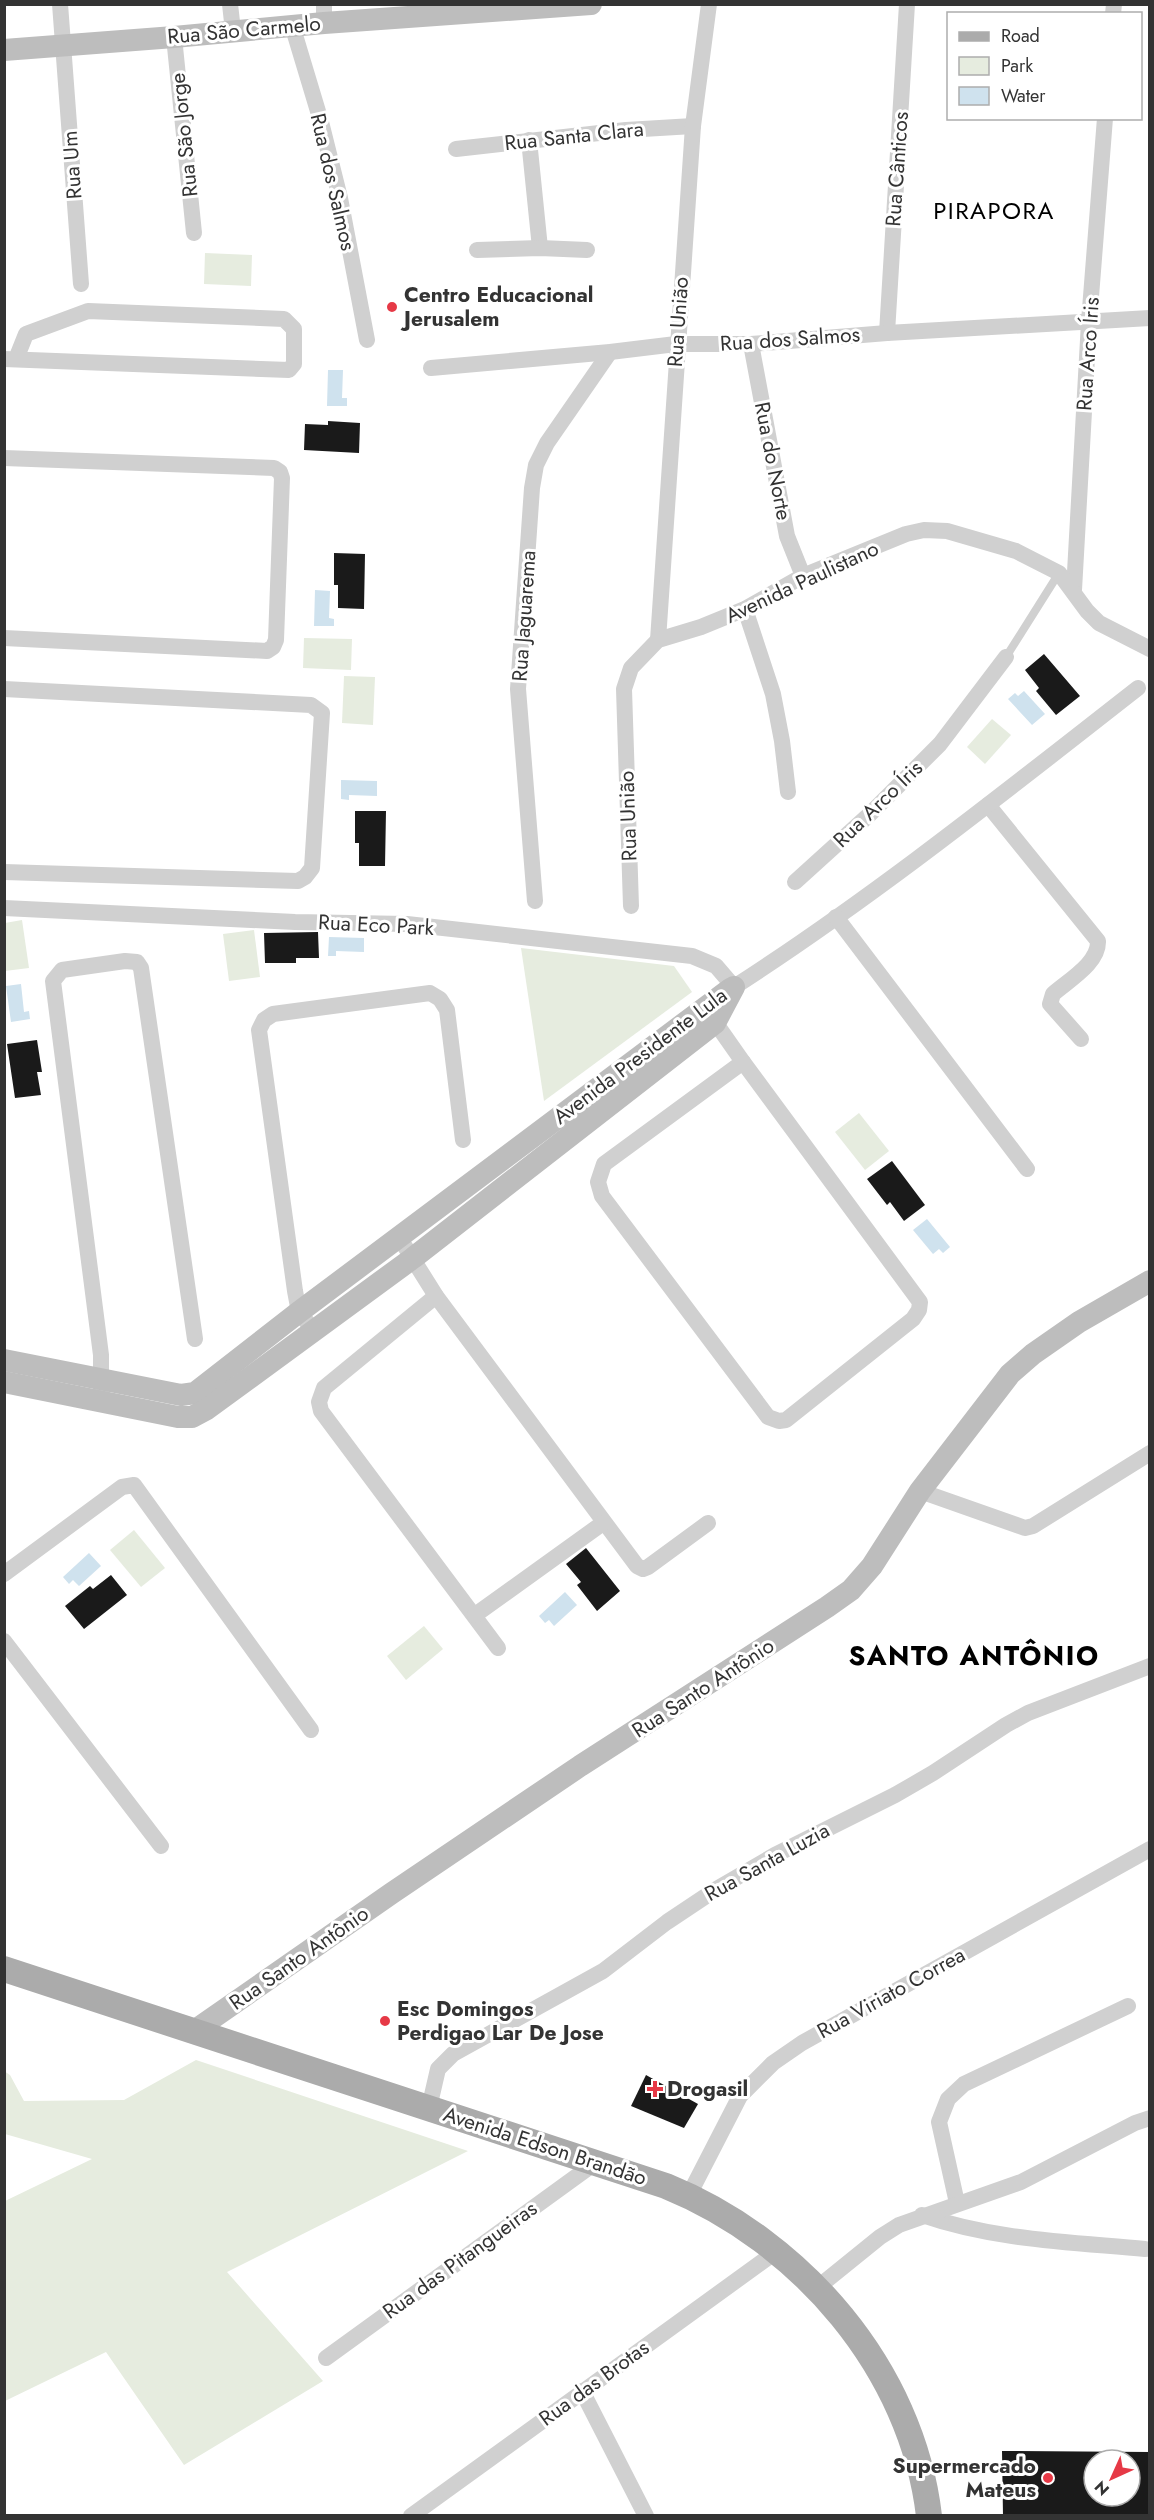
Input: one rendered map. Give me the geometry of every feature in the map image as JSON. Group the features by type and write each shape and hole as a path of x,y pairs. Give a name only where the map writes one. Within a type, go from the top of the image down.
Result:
{"main road":[{"name":"Avenida Edson Brandão","path":"4,1969 689,2195 738,2223 777,2251 817,2288 853,2330 885,2380 906,2425 919,2461 929,2516"}],"street":[{"name":"Rua Um","path":"60,4 81,284"},
{"path":"230,4 233,31"},
{"name":"Rua São Carmelo","path":"4,50 292,26 324,14 591,4"},
{"name":"Rua União","path":"658,640 676,344 693,126 709,4"},
{"name":"Rua Cânticos","path":"887,333 907,4"},
{"name":"Rua dos Salmos","path":"292,26 320,118 340,198 367,340"},
{"name":"Rua São Jorge","path":"174,37 194,234"},
{"name":"Rua Arco Íris","path":"1074,590 1089,322 1105,120"},
{"name":"Rua Santa Clara","path":"456,149 529,140 693,126"},
{"path":"529,140 540,248"},
{"path":"477,250 540,248 587,250"},
{"path":"88,311 284,319 294,328 294,364 289,370 10,359 26,334 88,311"},
{"name":"Rua dos Salmos","path":"431,368 676,344 751,344 887,333 1149,318"},
{"name":"Rua do Norte","path":"751,344 787,536 803,576"},
{"name":"Rua Jaguarema","path":"536,902 518,689 532,488 536,465 547,443 610,352"},
{"path":"4,458 274,468 280,472 282,478 276,639 273,647 267,651 4,638"},
{"name":"Avenida Paulistano","path":"624,689 631,668 658,640 701,627 745,609 803,576 906,534 924,530 947,531 1016,551 1059,573 1074,590 1087,611 1099,623 1149,649"},
{"path":"745,609 773,694 788,792"},
{"name":"Rua Arco Íris","path":"795,882 870,814 940,744 1006,657"},
{"path":"734,987 836,917 988,805 1138,688"},
{"path":"4,689 311,705 322,713 312,868 305,877 298,881 4,872"},
{"name":"Rua União","path":"624,689 631,906"},
{"path":"988,805 1098,941 1098,949 1094,958 1053,994 1050,1000 1050,1004 1081,1039"},
{"name":"Rua Eco Park","path":"4,908 284,921 407,924 692,956 716,966 734,987"},
{"path":"836,917 1027,1169"},
{"path":"100,1401 101,1355 53,981 62,970 125,961 137,962 141,968 195,1339"},
{"name":"Avenida Presidente Lula","path":"4,1382 178,1417 192,1417 207,1409 413,1258 709,1015 734,987"},
{"path":"314,1331 299,1312 259,1029 264,1020 273,1014 430,993 440,999 447,1010 463,1140"},
{"path":"709,1015 920,1302 919,1310 913,1319 786,1420 779,1421 768,1417 602,1196 598,1182 604,1164 743,1062"},
{"name":"Avenida Presidente Lula","path":"4,1360 181,1395 195,1393 399,1237 709,1015"},
{"path":"399,1237 436,1296 637,1566 643,1569 648,1567 708,1524"},
{"name":"Rua Santo Antônio","path":"194,2031 580,1766 851,1590 872,1566 920,1491 1010,1374 1033,1354 1078,1322 1149,1281"},
{"path":"436,1296 324,1388 319,1402 321,1411 498,1648"},
{"path":"920,1491 1025,1528 1033,1526 1149,1453"},
{"path":"4,1575 122,1487 134,1485 311,1730"},
{"path":"475,1615 603,1523"},
{"path":"4,1641 161,1846"},
{"name":"Rua Santa Luzia","path":"429,2108 438,2069 453,2054 603,1971 667,1922 715,1890 785,1850 895,1795 1028,1713 1149,1666"},
{"name":"Rua Viriato Correa","path":"689,2195 740,2096 773,2063 802,2043 1149,1849"},
{"path":"957,2204 939,2122 948,2099 964,2084 1128,2006"},
{"path":"817,2288 879,2237 899,2225 1021,2182 1149,2118"},
{"name":"Rua das Pitangueiras","path":"326,2358 595,2163"},
{"path":"922,2215 1003,2236 1145,2249"},
{"name":"Rua das Brotas","path":"411,2516 777,2251"},
{"path":"582,2391 646,2516"}],"lane":[{"name":"Rua Arco Íris","path":"1006,657 1059,573"}],"green space":[{"path":"205,253 252,255 251,286 204,284"},
{"path":"304,638 352,639 351,670 303,668"},
{"path":"344,676 375,677 373,725 342,723"},
{"path":"992,719 1011,735 985,764 967,747"},
{"path":"22,920 29,968 5,971 5,923"},
{"path":"254,930 260,977 229,981 223,934"},
{"path":"521,948 674,966 692,992 544,1101"},
{"path":"859,1113 889,1151 865,1170 835,1132"},
{"path":"134,1530 165,1568 141,1587 110,1550"},
{"path":"424,1626 443,1649 406,1680 387,1656"},
{"path":"196,2060 468,2151 227,2272 323,2381 184,2465 106,2352 5,2401 5,2201 92,2159 5,2134 4,2071 10,2075 24,2101 124,2100"}],"water":[{"path":"328,370 343,370 342,398 347,398 347,406 327,406"},
{"path":"315,590 330,591 329,618 334,619 334,626 314,626"},
{"path":"1024,691 1045,714 1032,725 1008,699 1015,693 1018,696"},
{"path":"341,780 377,781 377,796 349,795 349,800 341,799"},
{"path":"329,937 364,938 364,952 336,951 336,956 328,956"},
{"path":"21,984 24,1012 29,1011 30,1019 11,1022 6,986"},
{"path":"927,1219 950,1247 943,1253 939,1249 933,1254 913,1230"},
{"path":"89,1553 101,1566 79,1586 73,1580 69,1584 63,1577"},
{"path":"565,1592 577,1605 554,1626 549,1620 545,1623 539,1616"}],"building":[{"path":"328,421 360,423 359,453 304,450 305,424 328,425"},
{"path":"334,553 365,554 364,609 338,608 338,585 334,585"},
{"path":"1044,654 1080,696 1056,715 1036,691 1039,688 1025,670"},
{"path":"355,811 386,811 385,866 359,866 359,843 355,843"},
{"path":"318,932 319,958 296,958 296,963 265,963 264,933"},
{"path":"37,1040 42,1072 37,1072 41,1095 15,1098 7,1044"},
{"path":"892,1161 925,1205 904,1221 890,1202 887,1205 867,1179"},
{"path":"586,1548 620,1591 597,1611 577,1585 581,1582 566,1564"},
{"path":"111,1575 127,1595 84,1629 65,1606 90,1586 93,1589"},
{"name":"Drogasil","path":"646,2075 698,2104 684,2128 631,2106"},
{"name":"Supermercado Mateus","path":"1002,2451 1082,2452 1082,2508 1142,2508 1142,2452 1150,2452 1150,2516 1003,2516"}],"place":[{"name":"Centro Educacional Jerusalem","path":"392,307"},
{"name":"Esc Domingos Perdigao Lar De Jose","path":"385,2021"},
{"name":"Drogasil","path":"655,2089"},
{"name":"Supermercado Mateus","path":"1048,2478"}],"district":[{"name":"PIRAPORA","path":"994,210"},
{"name":"SANTO ANTÔNIO","path":"974,1655"}]}
